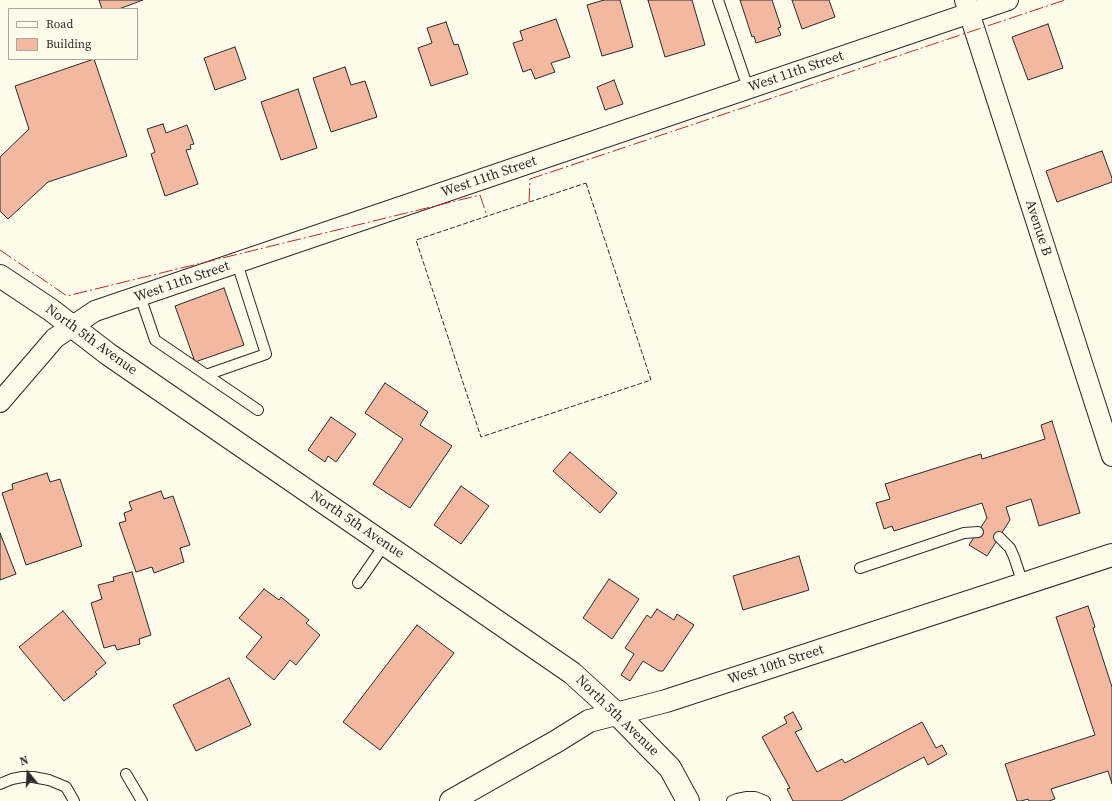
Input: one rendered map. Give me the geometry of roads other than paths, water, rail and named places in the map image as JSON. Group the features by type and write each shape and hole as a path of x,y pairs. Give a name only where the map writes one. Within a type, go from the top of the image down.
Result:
{"street":[{"name":"West 11th Street","path":"0,402 55,338 95,311 748,88 968,7 1008,0"},
{"name":"Avenue B","path":"968,7 1112,456"},
{"name":"North 5th Avenue","path":"0,276 51,310 108,354 572,673 617,714 670,768 688,801"},
{"name":"West 10th Street","path":"451,801 557,741 589,721 666,701 1112,555"}],"lane":[{"path":"718,0 748,88"},
{"path":"206,375 266,354 237,263"},
{"path":"140,296 155,340 258,410"},
{"path":"860,568 964,533 978,532"},
{"path":"999,537 1010,548 1023,584"},
{"path":"358,583 385,544"},
{"path":"126,774 142,801"},
{"path":"0,784 22,777 33,777 49,780 66,787 74,801"},
{"path":"732,801 755,797 765,801"}]}
